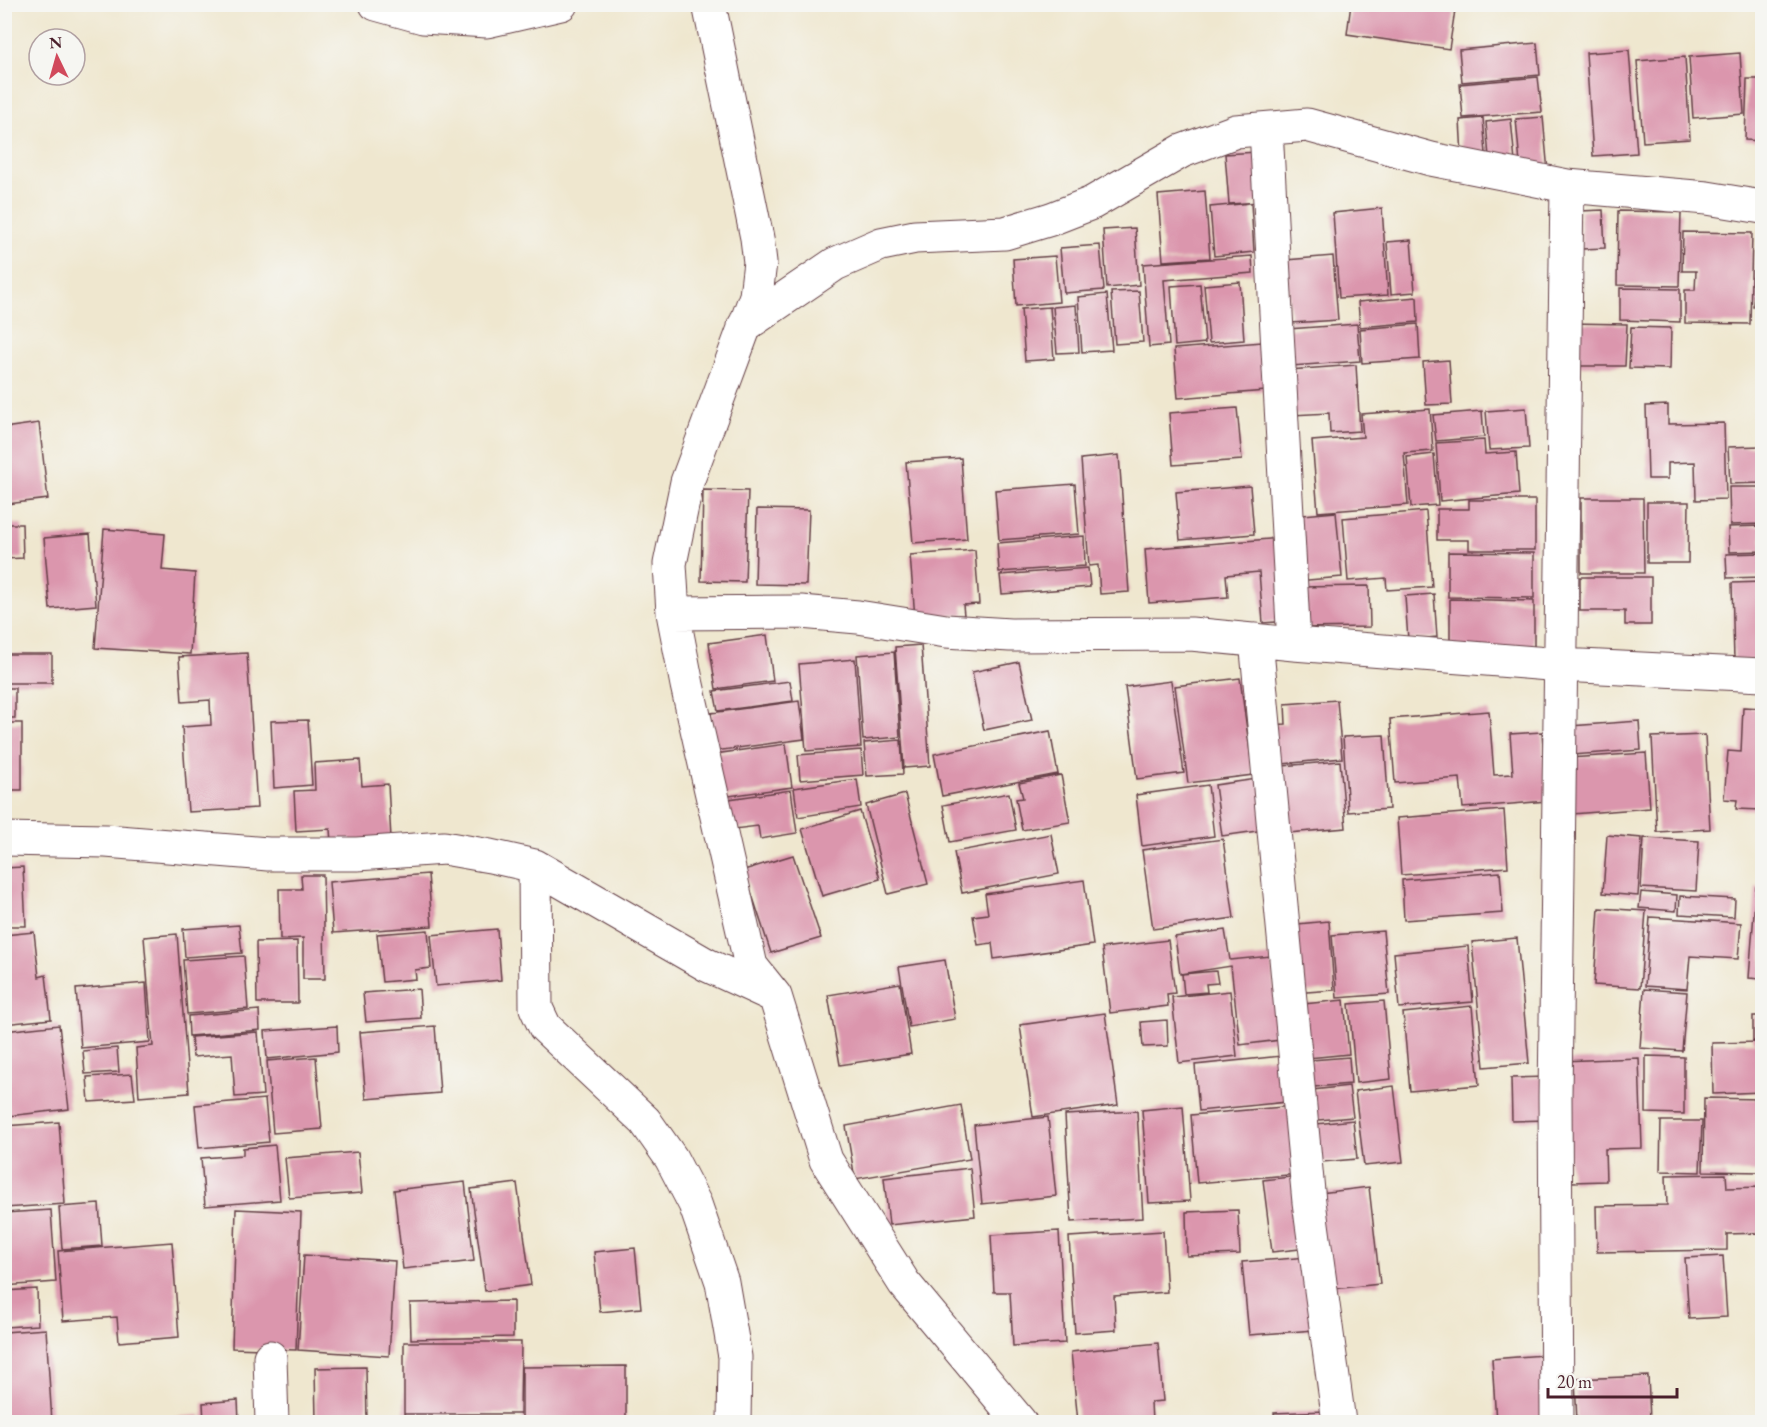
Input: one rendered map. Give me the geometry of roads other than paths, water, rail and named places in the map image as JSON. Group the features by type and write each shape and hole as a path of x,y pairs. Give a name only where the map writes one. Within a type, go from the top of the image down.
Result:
{"street":[{"path":"376,4 423,17 487,21 561,4"},
{"path":"712,20 760,262 756,296 687,482 670,564 673,613 687,685 751,966 775,996 826,1160 904,1283 1020,1422"},
{"path":"744,327 835,264 881,244 915,237 1014,231 1092,203 1182,151 1236,131 1307,125 1431,159 1567,186 1707,198 1762,207"},
{"path":"1266,129 1294,644"},
{"path":"1557,1422 1555,1097 1567,186"},
{"path":"673,613 801,612 858,617 946,631 1011,635 1191,634 1561,665 1762,675"},
{"path":"1256,640 1309,1202 1339,1422"},
{"path":"4,839 106,841 268,855 357,854 444,848 490,856 535,866 707,965 775,996"},
{"path":"535,866 537,1008 545,1027 645,1121 671,1158 695,1204 722,1282 735,1358 734,1422"},
{"path":"270,1357 272,1422"}]}
